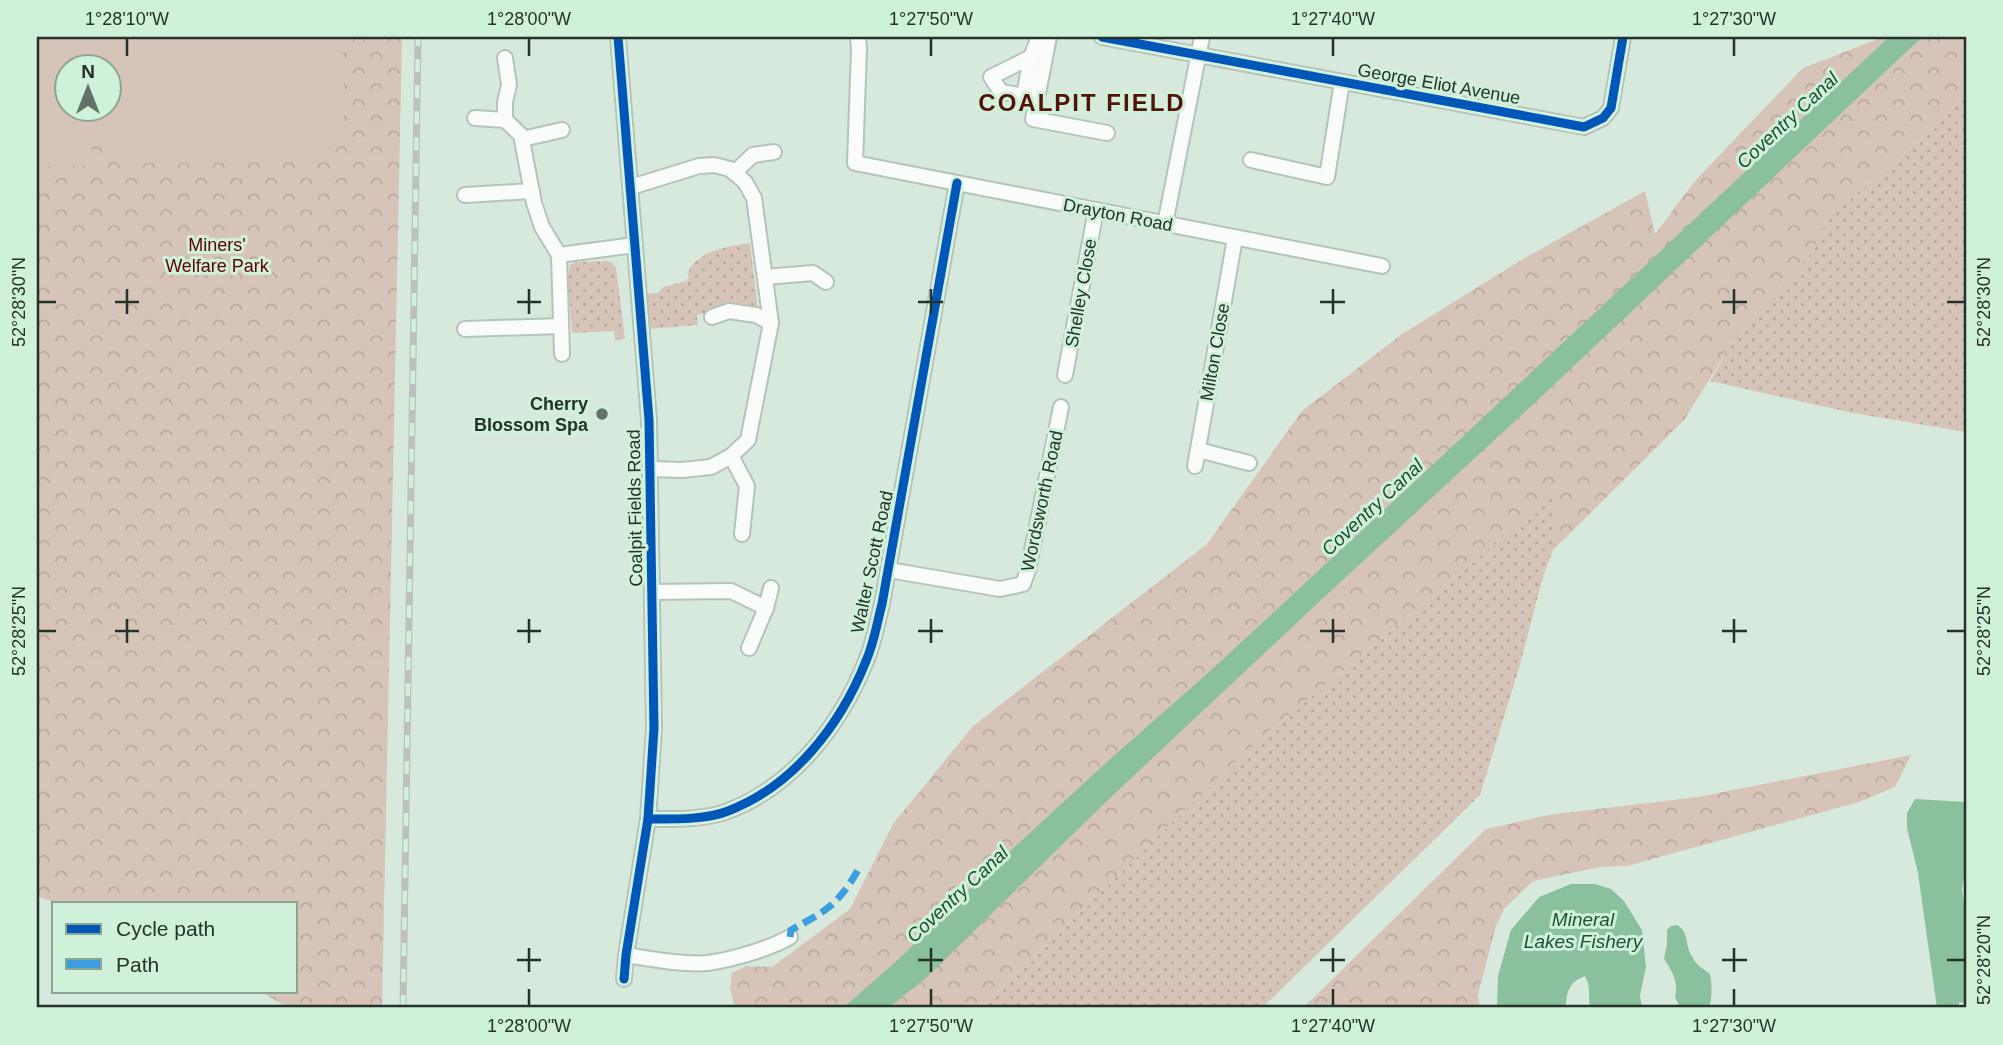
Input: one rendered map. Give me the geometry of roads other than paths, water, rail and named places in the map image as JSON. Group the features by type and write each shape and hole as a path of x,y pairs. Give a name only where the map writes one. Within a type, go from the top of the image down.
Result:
{"street":[{"name":"Coalpit Fields Road","path":"618,37 649,420 654,728 648,819 624,979"},
{"name":"Drayton Road","path":"858,37 855,163 1382,266"},
{"path":"1031,57 1040,37"},
{"path":"1049,37 1033,119 1107,132"},
{"name":"George Eliot Avenue","path":"1102,37 1584,127 1603,118 1611,108 1623,37"},
{"path":"1166,224 1202,37"},
{"path":"505,58 509,85 505,120"},
{"path":"1251,160 1327,177 1342,82"},
{"path":"475,118 505,120 521,135 542,227 559,255 562,354"},
{"path":"522,139 562,130"},
{"path":"734,173 752,155 774,152"},
{"path":"631,187 699,166 714,165 730,169 745,182 754,198 771,323 748,440 731,456 711,467 650,470"},
{"name":"Walter Scott Road","path":"648,819 695,817 727,812 767,791 797,768 824,736 854,688 867,659 883,604 957,183"},
{"path":"466,195 532,191"},
{"name":"Shelley Close","path":"1065,375 1096,210"},
{"name":"Milton Close","path":"1195,466 1235,237"},
{"path":"559,255 635,245"},
{"path":"765,277 813,273 826,282"},
{"path":"712,317 729,311 756,314 771,323"},
{"path":"465,329 561,326"},
{"name":"Wordsworth Road","path":"889,570 1000,589 1023,584 1061,407"},
{"path":"1198,450 1249,463"},
{"path":"731,456 747,486 742,534"},
{"path":"749,648 766,608 771,588"},
{"name":"Coalpit Fields Road","path":"653,592 731,592 766,608"},
{"path":"626,955 652,960 707,962 757,951 790,937"}],"water":[{"path":"1889,37 1922,37 1541,397 1110,798 925,979 888,1008 843,1008 901,957 966,892 1108,761 1208,673 1425,472"},
{"path":"1915,799 1966,802 1966,868 1962,890 1966,915 1966,1004 1959,1002 1959,1008 1937,1008 1918,873 1907,828 1907,813"},
{"name":"Mineral Lakes Fishery","path":"1571,884 1595,884 1611,889 1624,901 1642,930 1646,967 1640,995 1642,1008 1590,1008 1589,987 1585,976 1575,981 1570,988 1566,1008 1497,1008 1498,976 1511,930 1539,897"},
{"path":"1677,925 1683,931 1693,959 1710,974 1711,1001 1705,1008 1681,1008 1675,998 1675,982 1664,959 1667,930"}],"railway":[{"path":"403,1008 418,37"}],"place":[{"name":"Cherry Blossom Spa","path":"602,414"}],"district":[{"name":"COALPIT FIELD","path":"1082,103"}],"water label":[{"name":"Coventry Canal","path":"1787,120"},
{"name":"Coventry Canal","path":"1372,507"},
{"name":"Coventry Canal","path":"957,894"}],"park label":[{"name":"Miners' Welfare Park","path":"217,255"}]}
